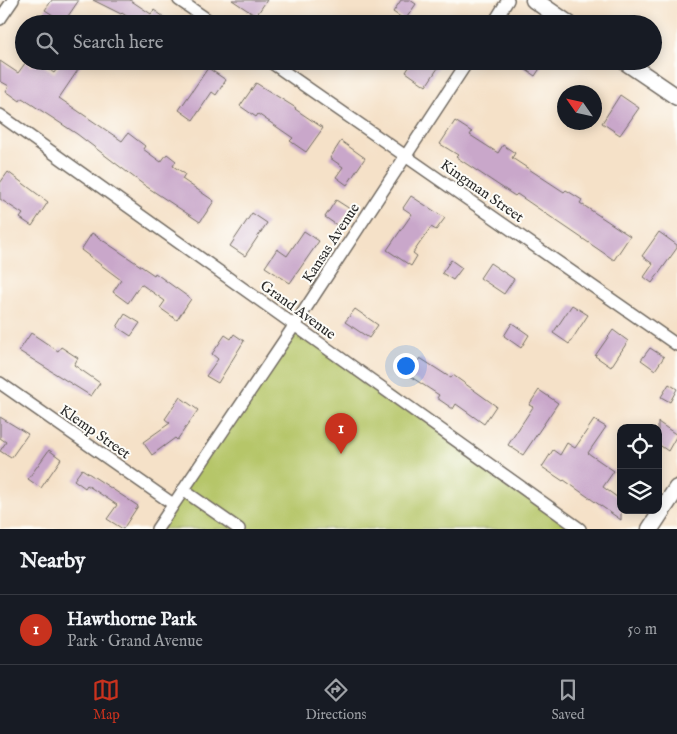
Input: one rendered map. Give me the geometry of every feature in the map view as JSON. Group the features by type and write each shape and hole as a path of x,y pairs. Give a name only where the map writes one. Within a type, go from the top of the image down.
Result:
{"street":[{"path":"0,19 13,0"},
{"path":"179,0 201,15"},
{"path":"499,15 508,0"},
{"path":"534,0 556,15"},
{"name":"Kingman Street","path":"282,70 677,346"},
{"name":"Kansas Avenue","path":"173,504 294,326 462,70"},
{"path":"637,70 677,97"},
{"name":"Grand Avenue","path":"0,115 580,529"},
{"name":"Klemp Street","path":"0,383 173,504"},
{"path":"650,529 677,488"},
{"path":"183,490 239,529"},
{"path":"157,529 173,504"}],"green space":[{"path":"294,326 580,529 157,529"}],"building":[{"path":"52,0 79,0 69,15 53,15 45,10"},
{"path":"93,0 130,0 151,14 154,10 161,15 125,15 122,13"},
{"path":"232,0 267,0 257,15"},
{"path":"401,0 410,0 416,4 408,15 398,15 393,12"},
{"path":"0,61 18,73 20,70 50,70 54,73 56,70 78,70 59,98 122,141 128,133 145,146 143,149 161,162 167,154 176,161 173,166 185,174 182,179 214,201 200,222 144,185 77,134 22,98 20,101 6,91 9,86 0,81"},
{"path":"207,70 211,70 226,80 216,95 212,92 193,120 179,110"},
{"path":"407,70 437,70 426,86 406,72"},
{"path":"526,70 539,70 535,76"},
{"path":"256,83 296,108 323,128 306,152 290,141 293,138 258,114 256,117 240,106"},
{"path":"620,95 639,108 620,135 602,123"},
{"path":"455,121 472,132 470,135 498,153 503,145 515,153 512,158 564,192 566,190 582,200 580,203 630,236 614,260 517,194 515,196 456,157 458,155 440,144"},
{"path":"341,141 365,158 347,185 336,177 343,167 330,158"},
{"path":"8,172 48,202 32,226 20,218 23,214 0,199 0,183"},
{"path":"411,196 445,218 436,230 431,227 413,253 417,256 411,266 387,250 412,214 403,208"},
{"path":"336,200 350,209 338,226 325,217"},
{"path":"252,213 267,223 245,256 230,246"},
{"path":"304,231 319,241 290,283 265,267 277,249 287,256"},
{"path":"659,232 677,245 677,248 652,283 644,277 653,264 642,256"},
{"path":"92,233 154,275 155,273 191,299 177,320 160,308 165,301 141,284 128,303 113,292 121,280 81,250"},
{"path":"451,260 462,268 453,280 442,273"},
{"path":"490,263 514,279 504,294 480,278"},
{"path":"572,305 588,315 569,344 553,333"},
{"path":"355,309 378,325 369,338 345,322"},
{"path":"125,314 140,323 131,336 117,327"},
{"path":"512,323 529,335 521,348 504,336"},
{"path":"613,330 628,341 611,367 595,356"},
{"path":"31,333 58,351 61,347 78,358 74,365 100,383 91,396 19,351"},
{"path":"234,334 244,341 218,383 206,376 218,359 212,354 225,335 231,339"},
{"path":"650,348 664,357 655,370 641,360"},
{"path":"420,358 451,378 453,375 496,406 484,424 456,404 453,409 437,398 439,395 408,375"},
{"path":"669,384 677,389 670,402 661,397"},
{"path":"539,390 558,403 523,455 508,445 533,407 529,405"},
{"path":"180,397 198,410 177,440 175,438 152,455 143,442 170,423 165,419"},
{"path":"0,417 28,434 11,458 0,451 6,442 0,438"},
{"path":"594,420 606,427 588,453 614,471 603,487 617,497 617,514 621,514 621,520 542,467 553,450 560,455 567,443 575,448"},
{"path":"662,425 677,435 668,451 662,447"},
{"path":"49,450 61,459 41,488 28,479"},
{"path":"82,469 138,506 123,529 107,519 117,505 87,485 85,488 74,480"}],"place":[{"name":"Hawthorne Park","path":"341,454"}]}
